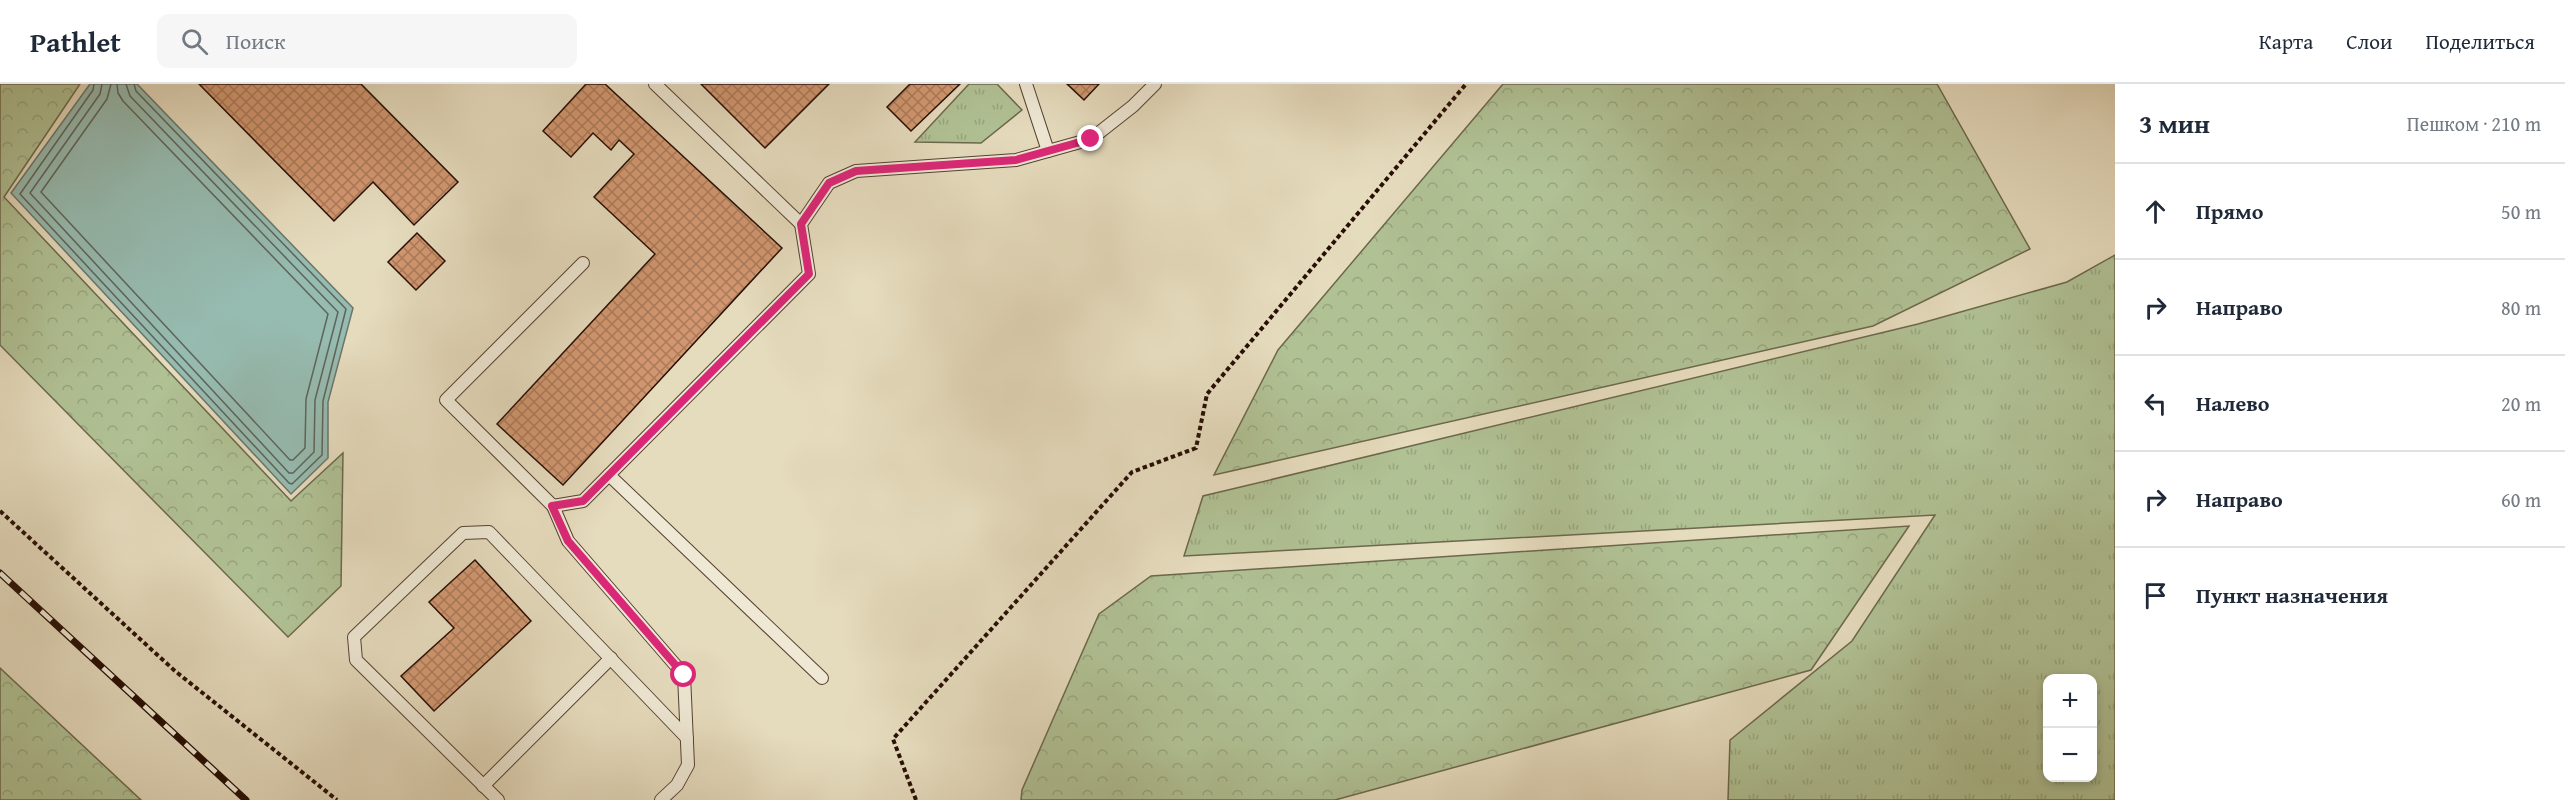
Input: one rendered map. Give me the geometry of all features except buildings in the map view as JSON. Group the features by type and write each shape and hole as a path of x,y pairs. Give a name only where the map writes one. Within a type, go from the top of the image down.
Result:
{"lane":[{"path":"552,506 583,501 809,274 801,224 655,84"},
{"path":"1026,84 1048,151"},
{"path":"801,224 829,183 856,171 1016,160 1091,139 1133,106 1155,84"},
{"path":"583,263 446,400 552,506 568,541 684,675 688,765 677,785 661,800"},
{"path":"609,475 822,678"},
{"path":"498,800 356,660 354,637 463,533 489,532 687,738"},
{"path":"483,786 610,658"}],"path":[{"path":"916,800 893,739 1132,472 1196,448 1207,394 1466,84"},
{"path":"0,512 176,671 337,800"}],"green space":[{"path":"0,84 80,84 4,197 291,501 343,453 341,586 288,637 0,345"},
{"path":"969,84 997,84 1022,110 981,143 915,142"},
{"path":"1503,84 1937,84 2030,249 1873,326 1214,475 1278,350"},
{"path":"2115,255 2115,800 1728,800 1730,740 1852,641 1935,515 1184,556 1203,496 1918,324 2067,282"},
{"path":"1909,526 1811,670 1335,800 1021,800 1022,790 1099,614 1151,576"},
{"path":"0,668 141,800 0,800"}],"water":[{"path":"90,84 137,84 353,308 328,402 328,458 291,494 11,193"}],"railway":[{"path":"0,573 246,800"}],"route":[{"path":"684,675 568,541 552,506 583,501 809,274 801,224 829,183 856,171 1016,160 1091,139"}]}
